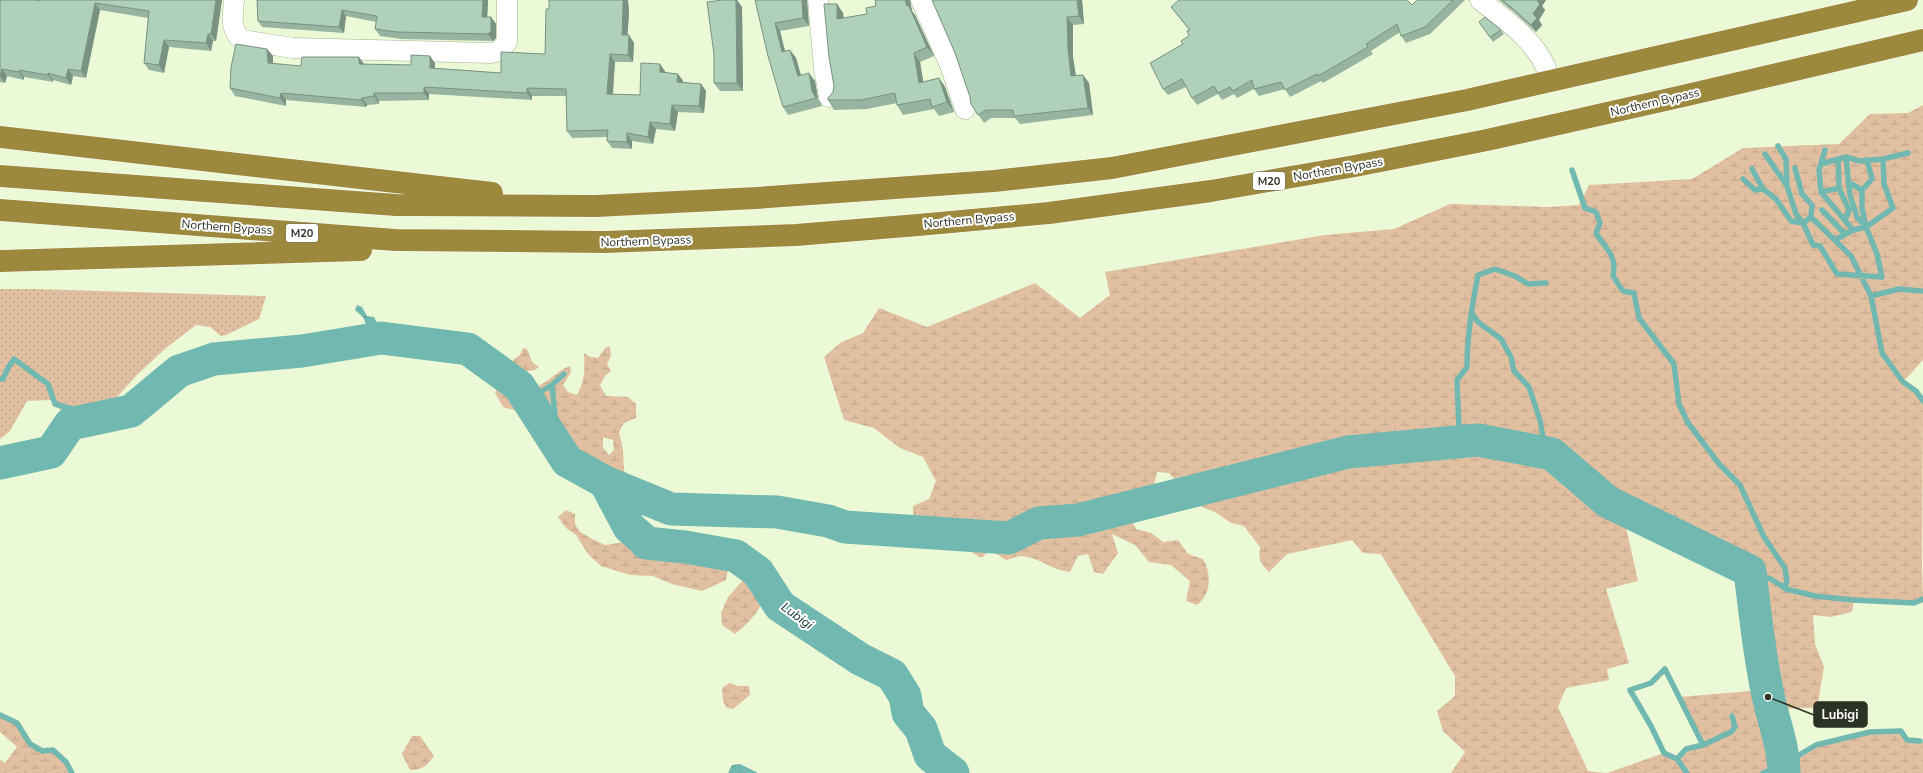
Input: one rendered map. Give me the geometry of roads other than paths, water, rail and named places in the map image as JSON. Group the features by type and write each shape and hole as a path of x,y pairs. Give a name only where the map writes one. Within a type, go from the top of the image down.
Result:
{"highway":[{"path":"0,176 396,205 596,206 857,191 994,181 1112,168 1467,100 1907,0"},
{"name":"Northern Bypass","path":"0,210 395,240 604,242 796,236 1049,213 1211,192 1487,140 1923,40"},
{"path":"0,137 596,206"},
{"path":"0,261 604,242"}],"street":[{"path":"234,0 232,25 236,34 242,40 294,48 491,53 499,51 508,42 507,0"},
{"path":"818,0 824,68 829,97"},
{"path":"922,0 950,65 965,109"},
{"path":"1480,0 1528,41 1541,57 1546,68"}],"water":[{"path":"357,305 362,307 367,316 374,317 380,328 410,334 416,342 392,351 365,341 369,331 363,317 355,310"},
{"path":"335,332 358,342 347,348 324,348 329,337"},
{"path":"277,344 324,348 297,363 283,363 260,355"},
{"path":"188,363 198,365 191,373 167,381 175,369 180,365"},
{"path":"159,387 154,404 144,416 127,418 112,415 121,406"},
{"path":"1760,647 1771,693 1772,709 1762,679"},
{"path":"892,670 899,672 907,683 917,716 928,726 935,759 928,762 920,749 918,739 897,710 894,687 885,672"},
{"path":"964,762 959,768 958,773 948,773 946,767"},
{"path":"740,764 758,773 728,773 732,765"}],"waterway":[{"path":"1778,146 1786,159 1787,186"},
{"path":"1825,150 1819,170 1821,192 1853,230 1835,240"},
{"path":"1853,230 1866,227 1893,208 1884,184 1883,159 1908,153"},
{"path":"1765,154 1787,186 1796,214 1803,223"},
{"path":"1846,157 1850,195 1857,217 1866,227"},
{"path":"1821,164 1846,157 1860,161 1883,159"},
{"path":"1838,159 1839,188 1849,210 1845,220"},
{"path":"1795,168 1802,194 1812,205 1811,217 1803,223 1813,245 1820,246 1837,274 1882,277 1877,254 1866,227 1862,208 1862,190 1872,179 1867,160"},
{"path":"1752,169 1763,189"},
{"path":"1572,170 1585,208 1596,212 1600,223 1596,233 1612,257 1614,269 1613,276 1623,291 1634,293 1639,318 1674,364 1679,404 1688,423 1720,465 1740,485 1764,537 1785,568 1787,582 1784,587"},
{"path":"1743,179 1755,190 1763,189 1776,199 1791,221 1803,223"},
{"path":"1848,182 1862,190"},
{"path":"1821,192 1839,188"},
{"path":"1822,210 1845,234"},
{"path":"1811,217 1851,256 1871,296 1882,353 1903,382 1916,391 1923,401"},
{"path":"1471,441 1459,428 1457,380 1467,367 1470,321 1478,275 1495,269 1515,276 1528,284 1546,283"},
{"path":"1871,296 1899,289 1921,291"},
{"path":"1472,313 1478,322 1501,339 1511,357 1514,371 1529,387 1540,420 1544,444 1552,454"},
{"path":"0,463 51,452 70,424 131,411 179,371 214,359 302,351 381,338 468,349 519,386 567,461 605,482 671,509 777,512 828,521 845,527 1009,538 1039,523 1078,520 1348,452 1478,440 1552,454 1608,502 1750,571 1762,664 1770,705 1780,743 1784,763 1784,773"},
{"path":"0,379 3,379 14,359 48,384 55,404 76,410 87,420"},
{"path":"558,447 552,385 564,374"},
{"path":"527,400 552,385"},
{"name":"Lubigi","path":"605,482 629,527 646,543 685,547 736,556 758,572 780,606 860,659 892,675 905,696 908,713 921,729 930,755 953,773"},
{"path":"1750,571 1771,579 1786,589 1815,596 1853,600 1914,603 1923,599"},
{"path":"1687,773 1677,759 1664,753 1651,726 1630,690 1651,683 1665,669 1703,745"},
{"path":"0,715 17,723 30,744 42,751 53,750 66,762 72,773"},
{"path":"1677,759 1686,749 1703,745 1731,732 1735,727 1732,716"},
{"path":"1763,773 1792,764 1799,755 1816,745 1870,732 1901,731 1907,740 1920,741"}],"place":[{"name":"Lubigi","path":"1768,697"}]}
